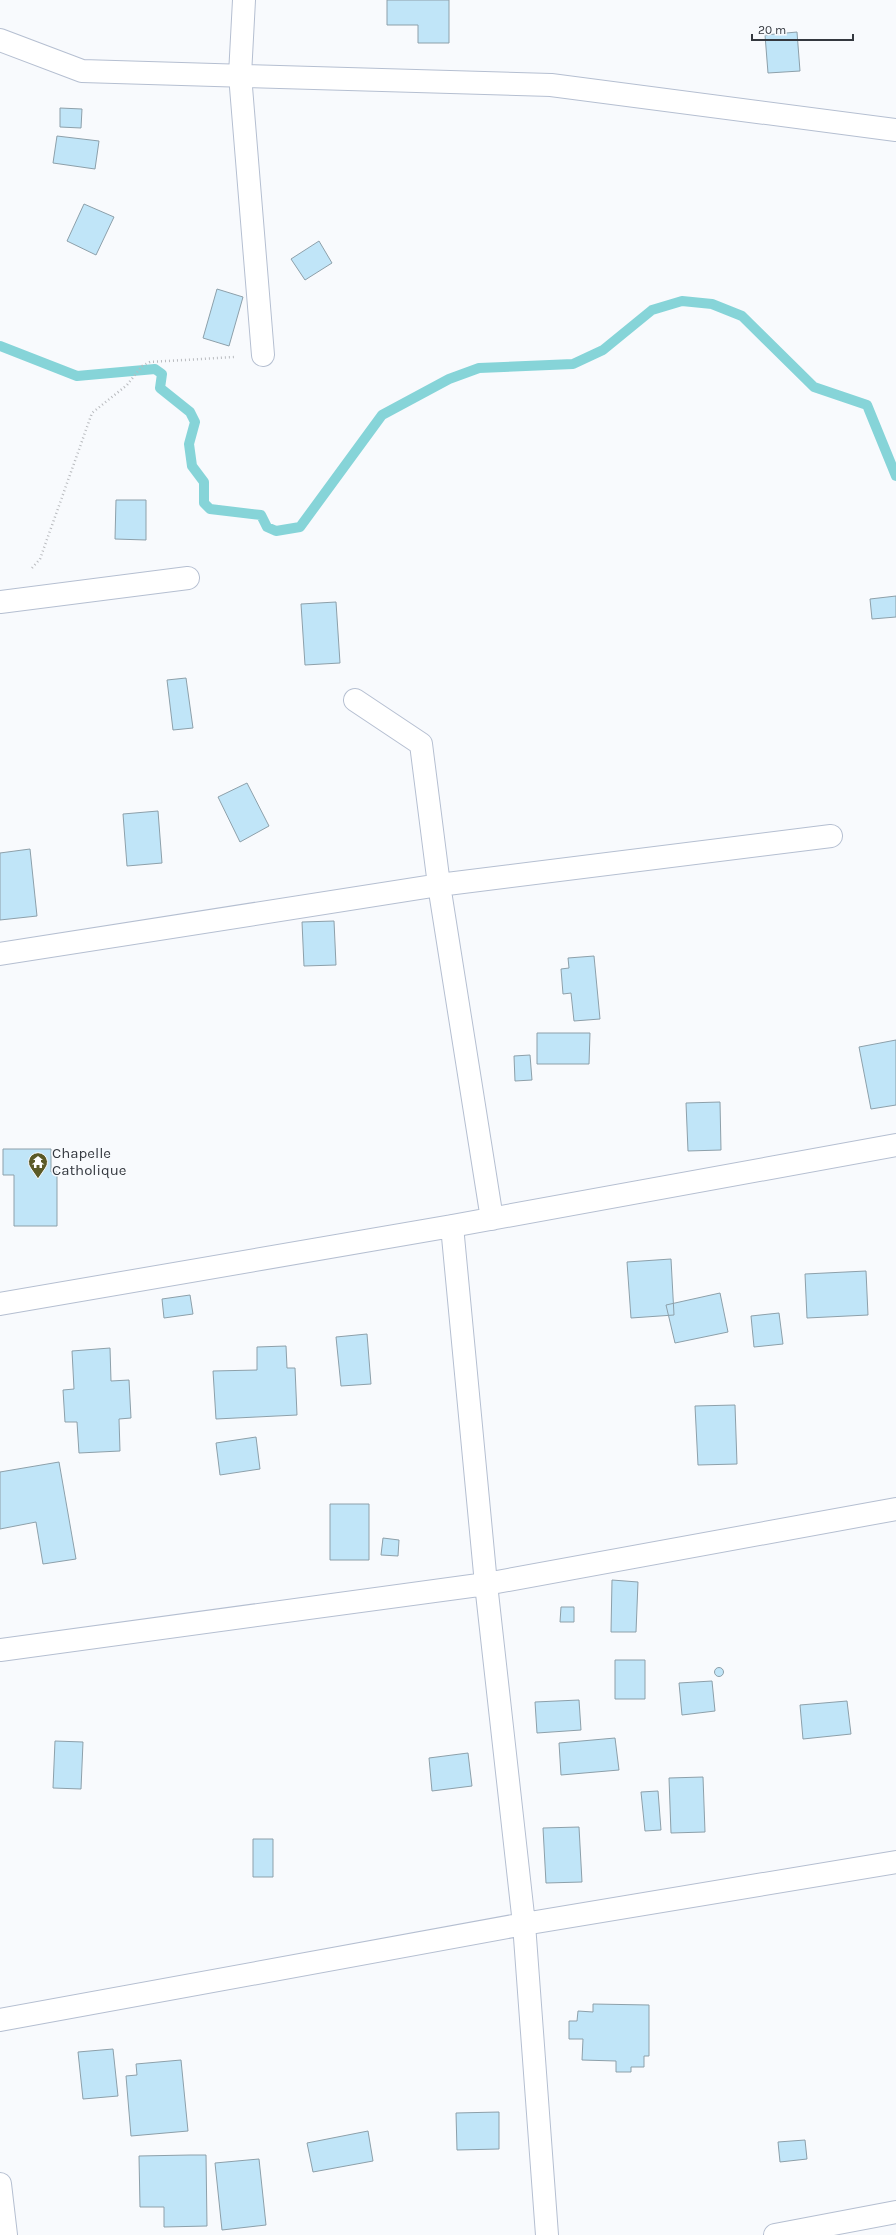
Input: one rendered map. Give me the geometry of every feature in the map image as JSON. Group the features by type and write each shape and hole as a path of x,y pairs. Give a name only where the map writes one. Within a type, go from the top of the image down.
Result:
{"street":[{"path":"244,0 240,75 263,355"},
{"path":"0,40 82,71 551,85 896,130"},
{"path":"1,602 188,578"},
{"path":"355,700 421,744 439,885 492,1219"},
{"path":"0,954 439,885 831,836"},
{"path":"0,1304 492,1219 896,1145"},
{"path":"452,1226 486,1584 524,1924 547,2235"},
{"path":"0,1650 486,1584 896,1509"},
{"path":"0,2020 524,1924 896,1862"},
{"path":"0,2184 6,2235"},
{"path":"775,2235 896,2212"}],"path":[{"path":"1,602 40,559 92,413 127,385 142,366 150,362 263,355"}],"building":[{"path":"387,0 449,0 449,43 418,43 418,25 387,25"},
{"path":"797,32 800,71 768,73 765,35"},
{"path":"60,108 82,109 81,128 60,127"},
{"path":"57,136 99,141 95,169 53,163"},
{"path":"84,204 114,217 96,255 67,241"},
{"path":"319,241 332,263 305,280 291,259"},
{"path":"217,289 243,297 229,346 203,338"},
{"path":"116,500 146,500 146,540 115,539"},
{"path":"896,596 896,617 872,619 870,599"},
{"path":"336,602 340,663 305,665 301,604"},
{"path":"186,678 193,728 173,730 167,680"},
{"path":"247,783 269,826 240,842 218,797"},
{"path":"158,811 162,863 127,866 123,814"},
{"path":"30,849 37,916 0,920 0,853"},
{"path":"334,921 336,965 304,966 302,922"},
{"path":"594,956 600,1019 574,1021 571,993 563,994 561,969 569,968 568,958"},
{"path":"537,1033 590,1033 589,1064 537,1064"},
{"path":"896,1040 896,1105 871,1109 859,1047"},
{"path":"530,1055 532,1080 515,1081 514,1056"},
{"path":"720,1102 721,1150 688,1151 686,1103"},
{"path":"3,1149 51,1149 51,1172 57,1172 57,1226 14,1226 14,1175 3,1175"},
{"path":"671,1259 674,1315 631,1318 627,1262"},
{"path":"866,1271 868,1315 807,1318 805,1274"},
{"path":"720,1293 728,1332 675,1343 666,1305"},
{"path":"190,1295 193,1314 164,1318 162,1299"},
{"path":"779,1313 783,1344 754,1347 751,1316"},
{"path":"367,1334 371,1384 341,1386 336,1337"},
{"path":"286,1346 287,1368 295,1368 297,1415 216,1419 213,1371 257,1370 257,1347"},
{"path":"110,1348 111,1381 129,1380 131,1418 119,1419 120,1451 79,1453 77,1422 65,1422 63,1390 74,1389 72,1351"},
{"path":"735,1405 737,1464 698,1465 695,1406"},
{"path":"256,1437 260,1469 220,1475 216,1443"},
{"path":"59,1462 76,1559 43,1564 36,1522 0,1529 0,1472"},
{"path":"330,1504 369,1504 369,1560 330,1560"},
{"path":"383,1538 399,1540 398,1556 381,1555"},
{"path":"612,1580 638,1582 636,1632 611,1632"},
{"path":"561,1607 574,1607 574,1622 560,1622"},
{"path":"615,1660 645,1660 645,1699 615,1699"},
{"path":"719,1667 724,1672 719,1677 714,1672"},
{"path":"712,1681 715,1711 682,1715 679,1683"},
{"path":"579,1700 581,1730 537,1733 535,1702"},
{"path":"847,1701 851,1734 803,1739 800,1705"},
{"path":"615,1738 619,1770 561,1775 559,1743"},
{"path":"55,1741 83,1742 81,1789 53,1788"},
{"path":"468,1753 472,1786 432,1791 429,1758"},
{"path":"703,1777 705,1832 671,1833 669,1778"},
{"path":"658,1791 661,1830 645,1831 641,1792"},
{"path":"579,1827 582,1882 546,1883 543,1828"},
{"path":"253,1839 273,1839 273,1877 253,1877"},
{"path":"593,2004 649,2005 649,2056 644,2056 644,2067 631,2067 631,2072 616,2072 616,2061 582,2060 583,2039 569,2039 569,2021 577,2021 578,2011 593,2012"},
{"path":"113,2049 118,2096 83,2099 78,2052"},
{"path":"181,2060 188,2131 131,2136 126,2076 137,2075 136,2064"},
{"path":"499,2112 499,2149 457,2150 456,2113"},
{"path":"368,2131 373,2161 313,2172 307,2143"},
{"path":"805,2140 807,2159 780,2162 778,2142"},
{"path":"206,2155 207,2226 164,2227 164,2207 140,2207 139,2156"},
{"path":"259,2159 266,2225 222,2230 215,2163"}],"waterway":[{"path":"0,346 77,376 155,369 162,374 160,388 190,412 195,422 189,444 192,466 204,482 204,503 210,509 261,515 267,527 276,531 300,527 382,415 449,379 479,368 573,364 603,350 652,310 682,301 712,304 742,316 814,387 867,405 896,476"}],"place":[{"name":"Chapelle Catholique","path":"38,1179"}]}
